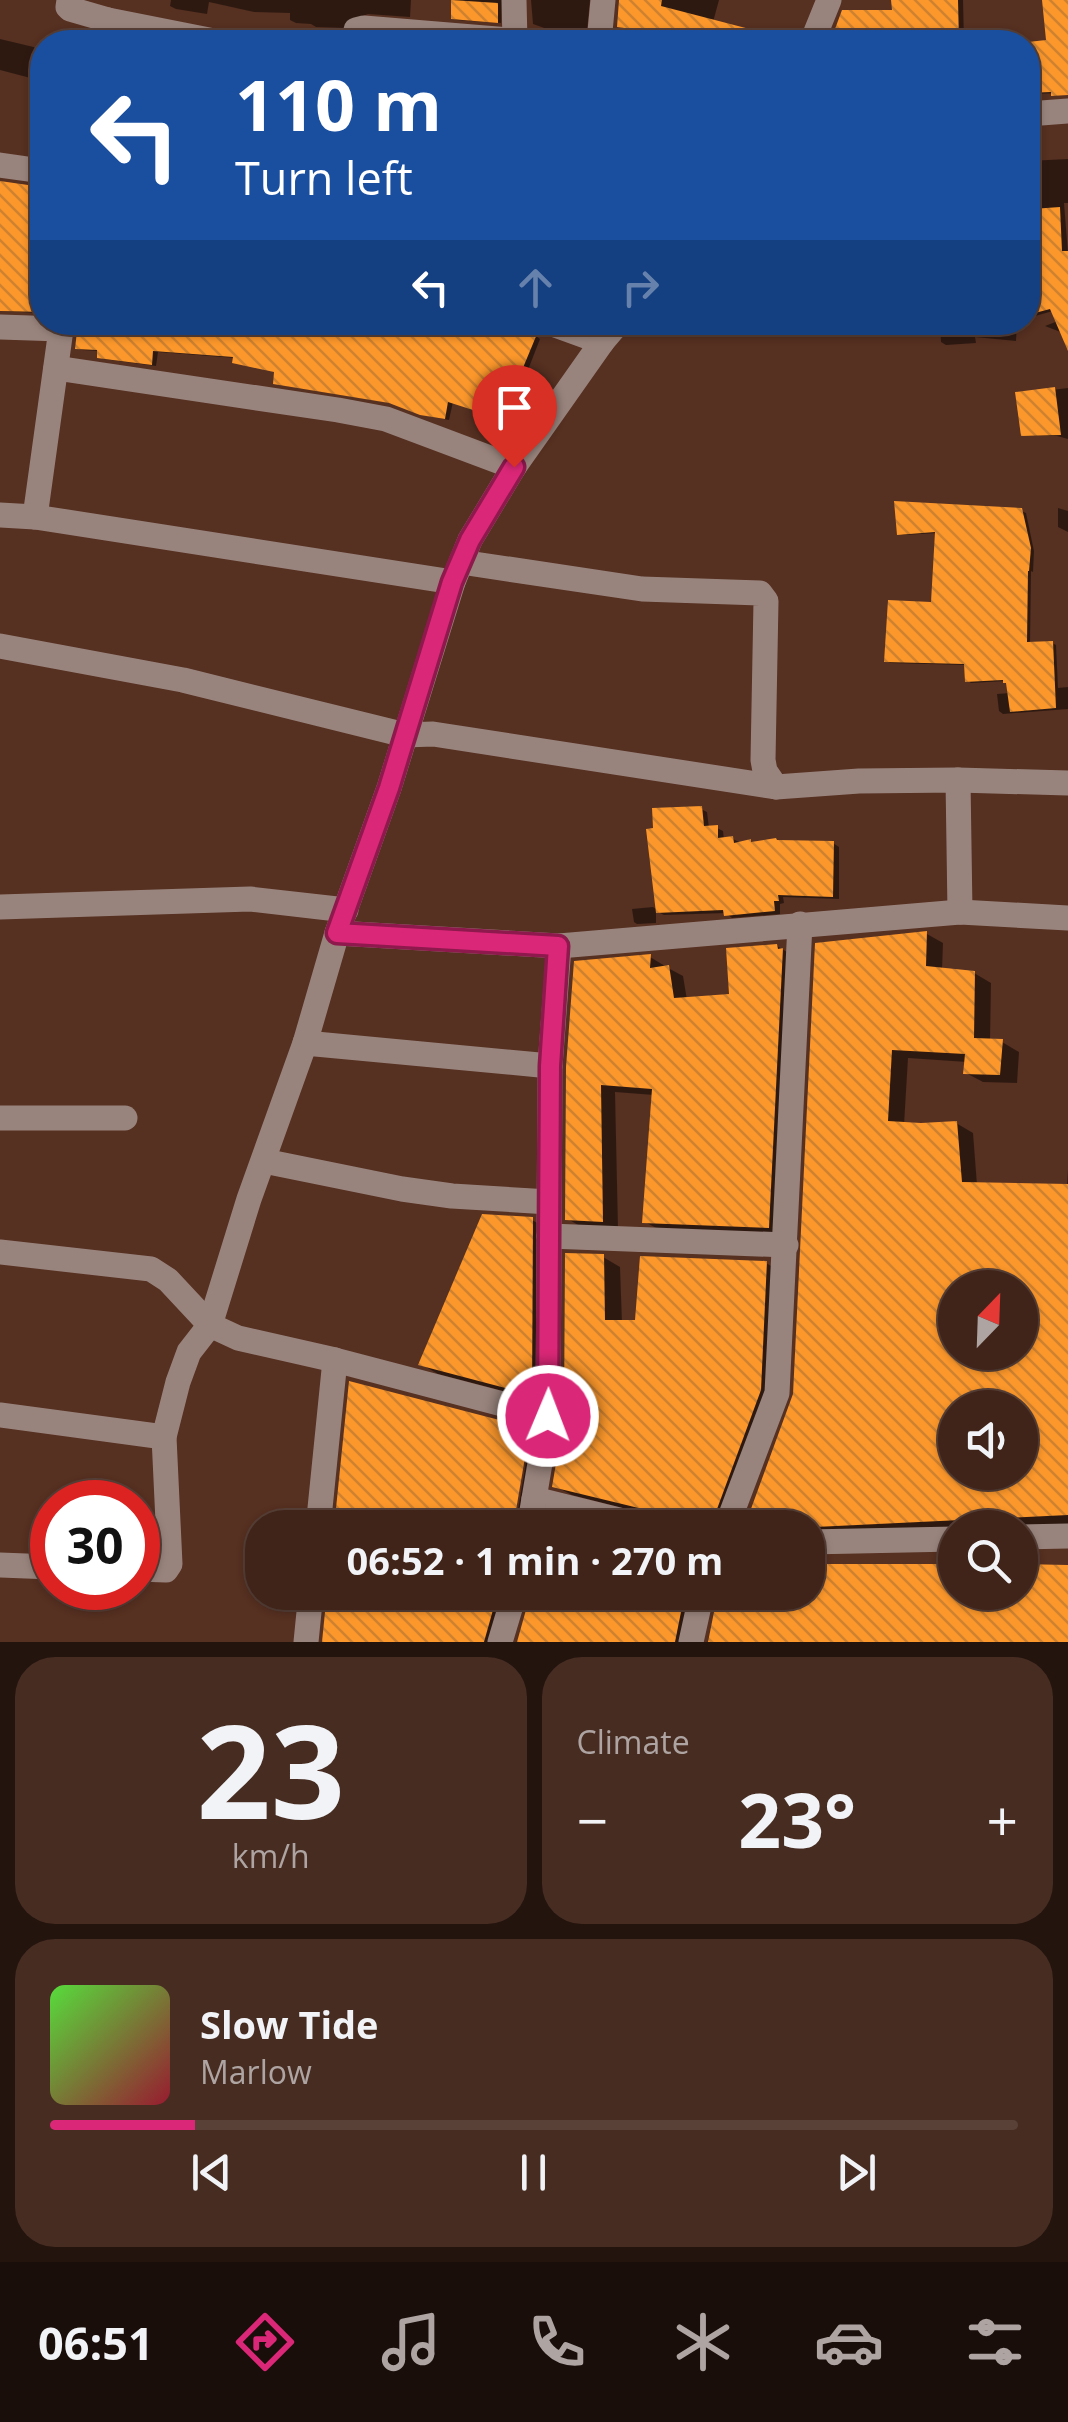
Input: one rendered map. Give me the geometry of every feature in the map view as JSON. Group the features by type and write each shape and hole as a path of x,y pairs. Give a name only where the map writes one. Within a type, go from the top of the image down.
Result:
{"street":[{"path":"69,0 70,9 103,30"},
{"path":"514,0 515,30"},
{"path":"600,30 603,0"},
{"path":"817,30 828,0"},
{"path":"356,30 386,30"},
{"path":"1040,113 1068,111"},
{"path":"0,165 30,169"},
{"path":"0,327 30,327"},
{"path":"35,517 61,335"},
{"path":"160,1570 166,1570 170,1564 164,1436 178,1382 189,1352 210,1325 457,572 470,540 514,467 608,335"},
{"path":"56,368 386,419 514,467"},
{"path":"0,515 457,572 642,589 760,593 766,601 763,760 776,787"},
{"path":"0,646 183,680 405,735 433,734 776,787 958,780 1068,783"},
{"path":"958,780 960,912"},
{"path":"0,907 250,899 342,921 558,946 960,912 1068,918"},
{"path":"733,1510 777,1393 800,924"},
{"path":"532,1510 548,1416 550,1066 558,946"},
{"path":"305,1044 550,1066"},
{"path":"0,1118 125,1118"},
{"path":"264,1160 402,1189 549,1202"},
{"path":"549,1236 786,1245"},
{"path":"0,1252 151,1270 168,1280 210,1325 238,1338 548,1416"},
{"path":"320,1510 335,1360"},
{"path":"0,1416 164,1436"},
{"path":"534,1499 578,1510"},
{"path":"1038,1537 1068,1536"},
{"path":"825,1542 938,1538"},
{"path":"0,1566 30,1567"},
{"path":"306,1642 309,1610"},
{"path":"500,1642 510,1610"},
{"path":"691,1642 698,1610"}],"building":[{"path":"451,0 498,3 498,23 451,19"},
{"path":"619,0 662,0 661,6 754,30 638,30 617,27"},
{"path":"891,0 958,0 959,30 835,29 842,10 892,10"},
{"path":"1042,0 1068,0 1068,95 1040,92 1040,41 1046,40"},
{"path":"0,181 30,185 30,312 0,311"},
{"path":"1060,207 1062,251 1068,251 1068,351 1050,309 1040,312 1040,208"},
{"path":"77,335 537,335 520,375 514,372 505,397 480,388 473,410 448,402 445,419 420,415 389,403 273,384 274,372 232,363 233,357 153,351 152,365 97,358 97,350 75,349"},
{"path":"1055,387 1061,435 1021,436 1015,392"},
{"path":"894,501 1022,508 1031,548 1027,642 1053,641 1056,708 1010,712 1006,683 965,682 964,664 884,662 888,600 931,602 935,532 897,535"},
{"path":"702,806 704,826 718,825 718,838 733,836 734,843 776,838 834,841 833,897 778,895 775,911 724,916 723,910 656,913 646,829 653,828 652,808"},
{"path":"927,931 926,966 975,971 974,1038 1003,1039 1000,1075 963,1074 965,1054 892,1050 888,1121 957,1121 962,1182 1068,1184 1068,1515 1038,1516 1038,1510 938,1510 938,1521 825,1527 825,1510 751,1510 793,1394 815,943"},
{"path":"777,944 778,949 783,948 769,1228 642,1223 652,1089 601,1085 603,1222 565,1220 566,1067 574,961 651,954 650,968 669,965 674,998 729,994 726,948"},
{"path":"482,1214 533,1217 532,1395 418,1365"},
{"path":"565,1253 604,1254 605,1320 635,1320 640,1256 767,1261 761,1390 717,1510 647,1510 552,1487 564,1416"},
{"path":"349,1381 530,1428 516,1510 336,1510"},
{"path":"825,1564 938,1564 938,1610 1038,1610 1038,1564 1068,1565 1068,1642 708,1642 714,1610 825,1610"},
{"path":"325,1610 493,1610 484,1642 322,1642"},
{"path":"526,1610 681,1610 675,1642 517,1642"}],"route":[{"path":"514,467 470,540 452,582 389,788 337,933 558,946 550,1066 548,1416"}]}
